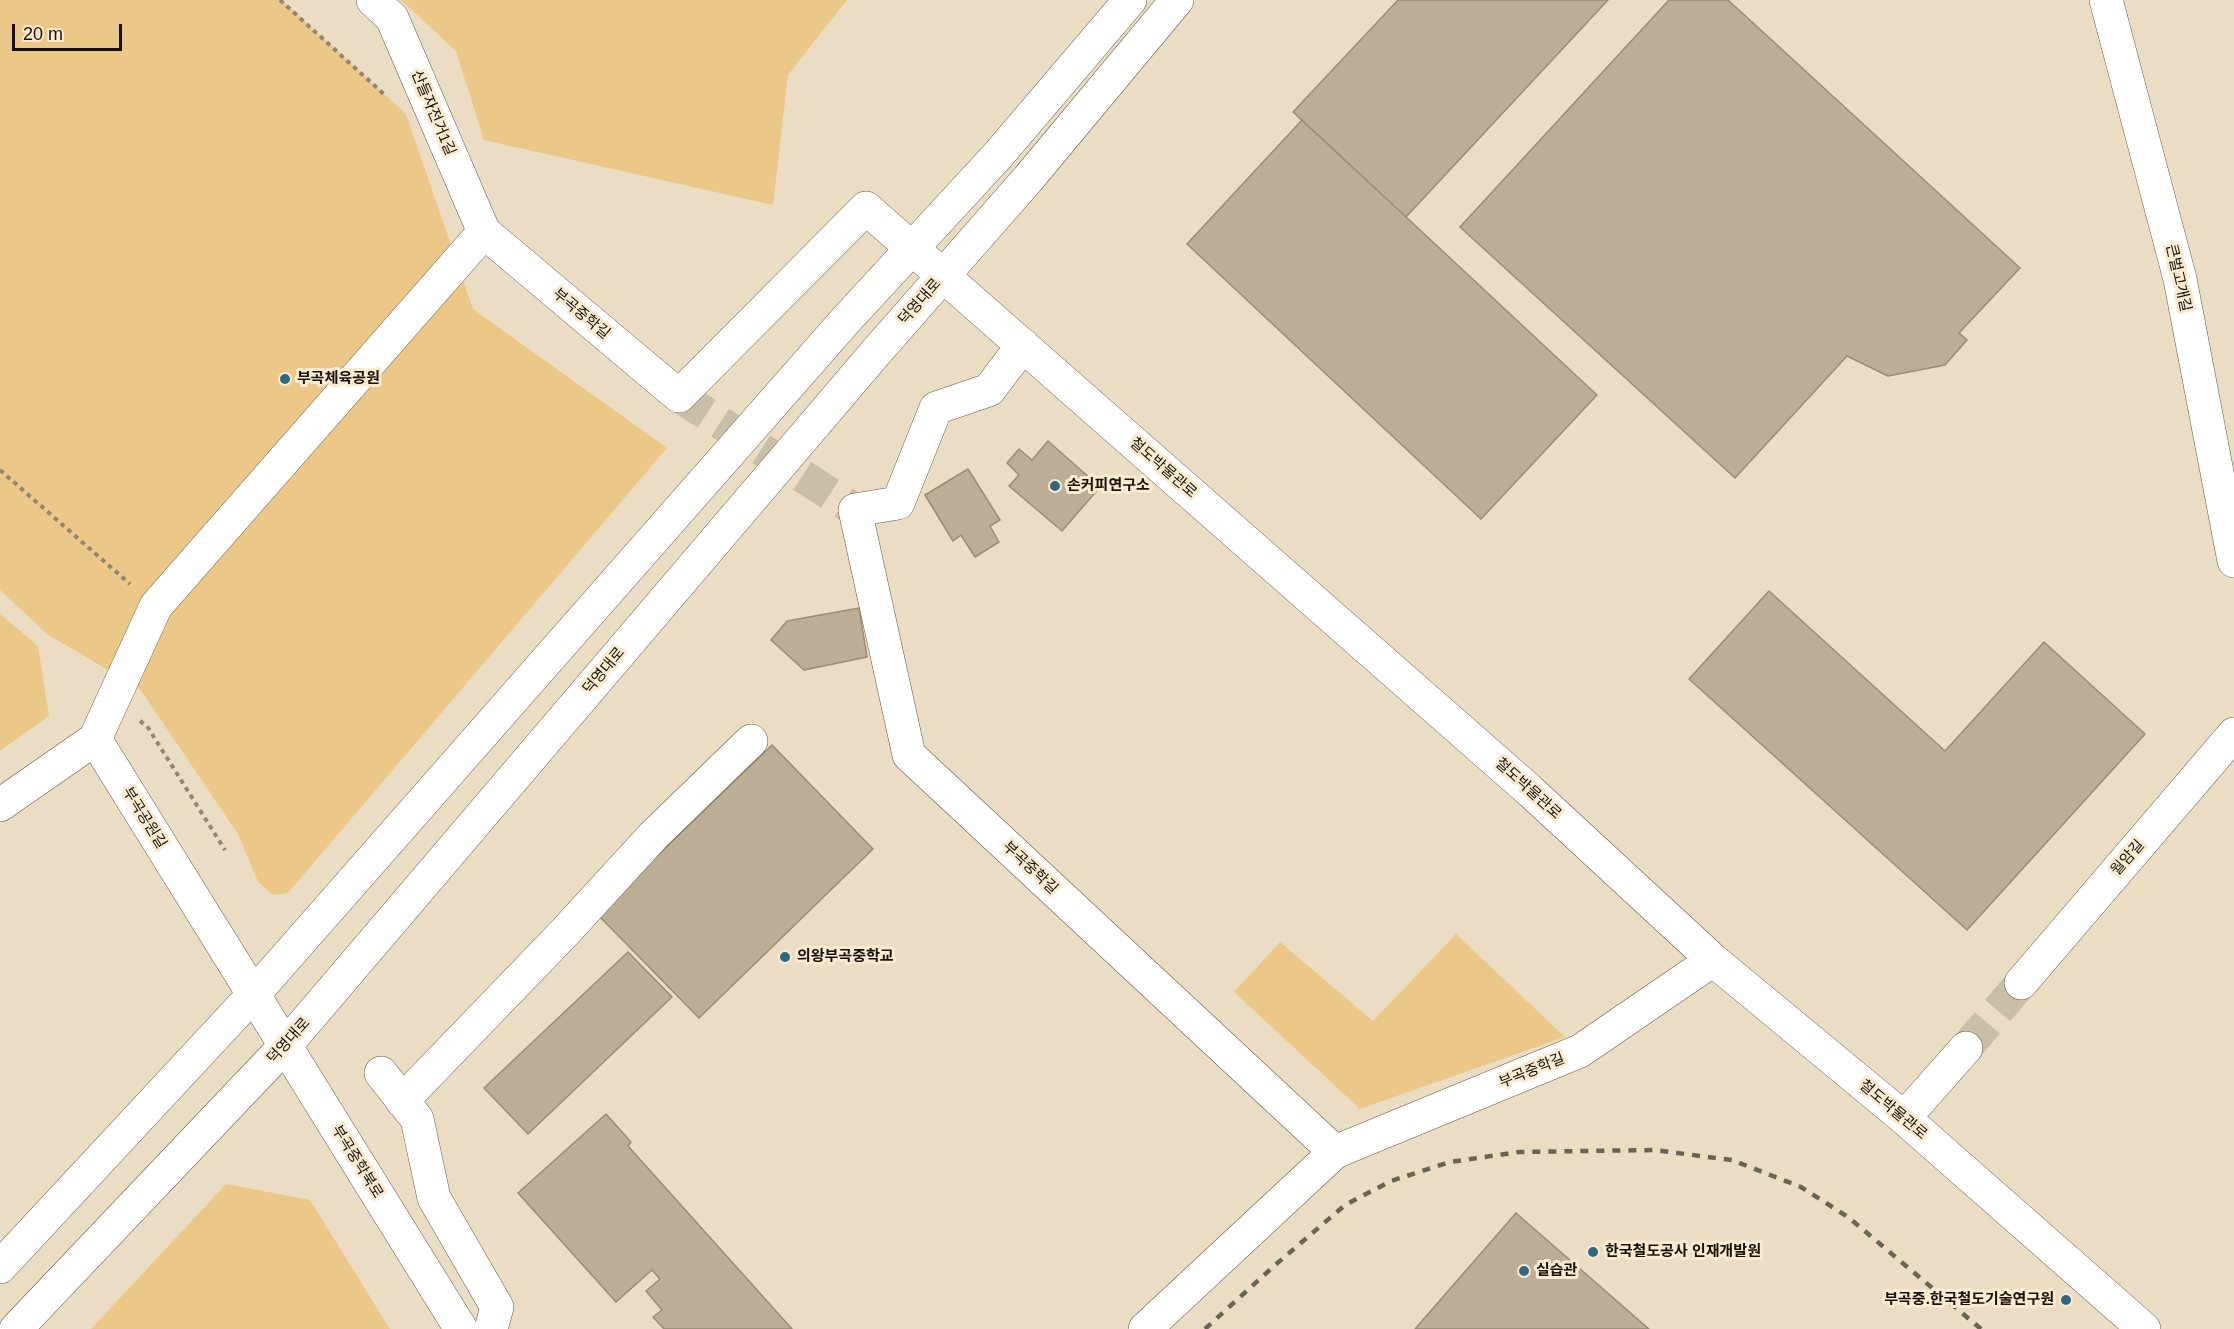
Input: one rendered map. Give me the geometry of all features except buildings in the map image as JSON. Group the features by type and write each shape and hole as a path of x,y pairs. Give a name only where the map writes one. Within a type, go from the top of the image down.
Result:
{"street":[{"name":"산들자전거1길","path":"373,0 392,18 484,232"},
{"path":"0,1267 253,995 821,348 999,154 1130,0"},
{"name":"덕영대로","path":"16,1329 285,1046 1178,0"},
{"name":"큰벌고개길","path":"2106,0 2180,279 2234,561"},
{"name":"철도박물관로","path":"679,396 866,208 1529,790 1713,960 1904,1118 2144,1329"},
{"name":"부곡중학길","path":"484,232 679,396"},
{"path":"0,805 95,739 156,606 484,232"},
{"name":"부곡중학길","path":"1023,345 989,390 936,408 897,503 855,510 909,755 1335,1152"},
{"name":"월암길","path":"2021,983 2234,734"},
{"name":"부곡공원길","path":"95,739 253,995"},
{"path":"402,1101 565,932 653,836 752,741"},
{"name":"부곡중학길","path":"1144,1329 1335,1152 1580,1051 1713,960"},
{"name":"부곡중학북로","path":"253,995 461,1329"},
{"path":"1904,1118 1966,1048"},
{"path":"381,1073 417,1119 434,1198 497,1307 491,1329"}],"path":[{"path":"280,0 391,102"},
{"path":"0,470 156,606"},
{"path":"112,700 147,726 225,850"}],"shaded area":[{"name":"부곡체육공원","path":"0,0 282,0 406,114 473,309 667,448 288,893 273,895 258,882 238,834 140,689 47,634 0,590"},
{"path":"401,0 847,0 788,75 773,205 484,140 456,51"},
{"path":"0,614 38,646 49,716 0,751"},
{"path":"1456,934 1565,1037 1360,1109 1234,992 1280,942 1373,1021"},
{"path":"226,1184 310,1200 390,1329 91,1329"}],"tunnel":[{"path":"679,396 855,510"},
{"path":"1966,1048 2021,983"}],"railway":[{"path":"1205,1329 1345,1205 1391,1181 1450,1162 1519,1152 1654,1150 1732,1160 1801,1187 1848,1217 1981,1329"}],"place":[{"name":"부곡체육공원","path":"285,379"},
{"name":"손커피연구소","path":"1055,486"},
{"name":"의왕부곡중학교","path":"785,957"},
{"name":"한국철도공사 인재개발원","path":"1593,1252"},
{"name":"실습관","path":"1524,1271"},
{"name":"부곡중.한국철도기술연구원","path":"2066,1300"}]}
